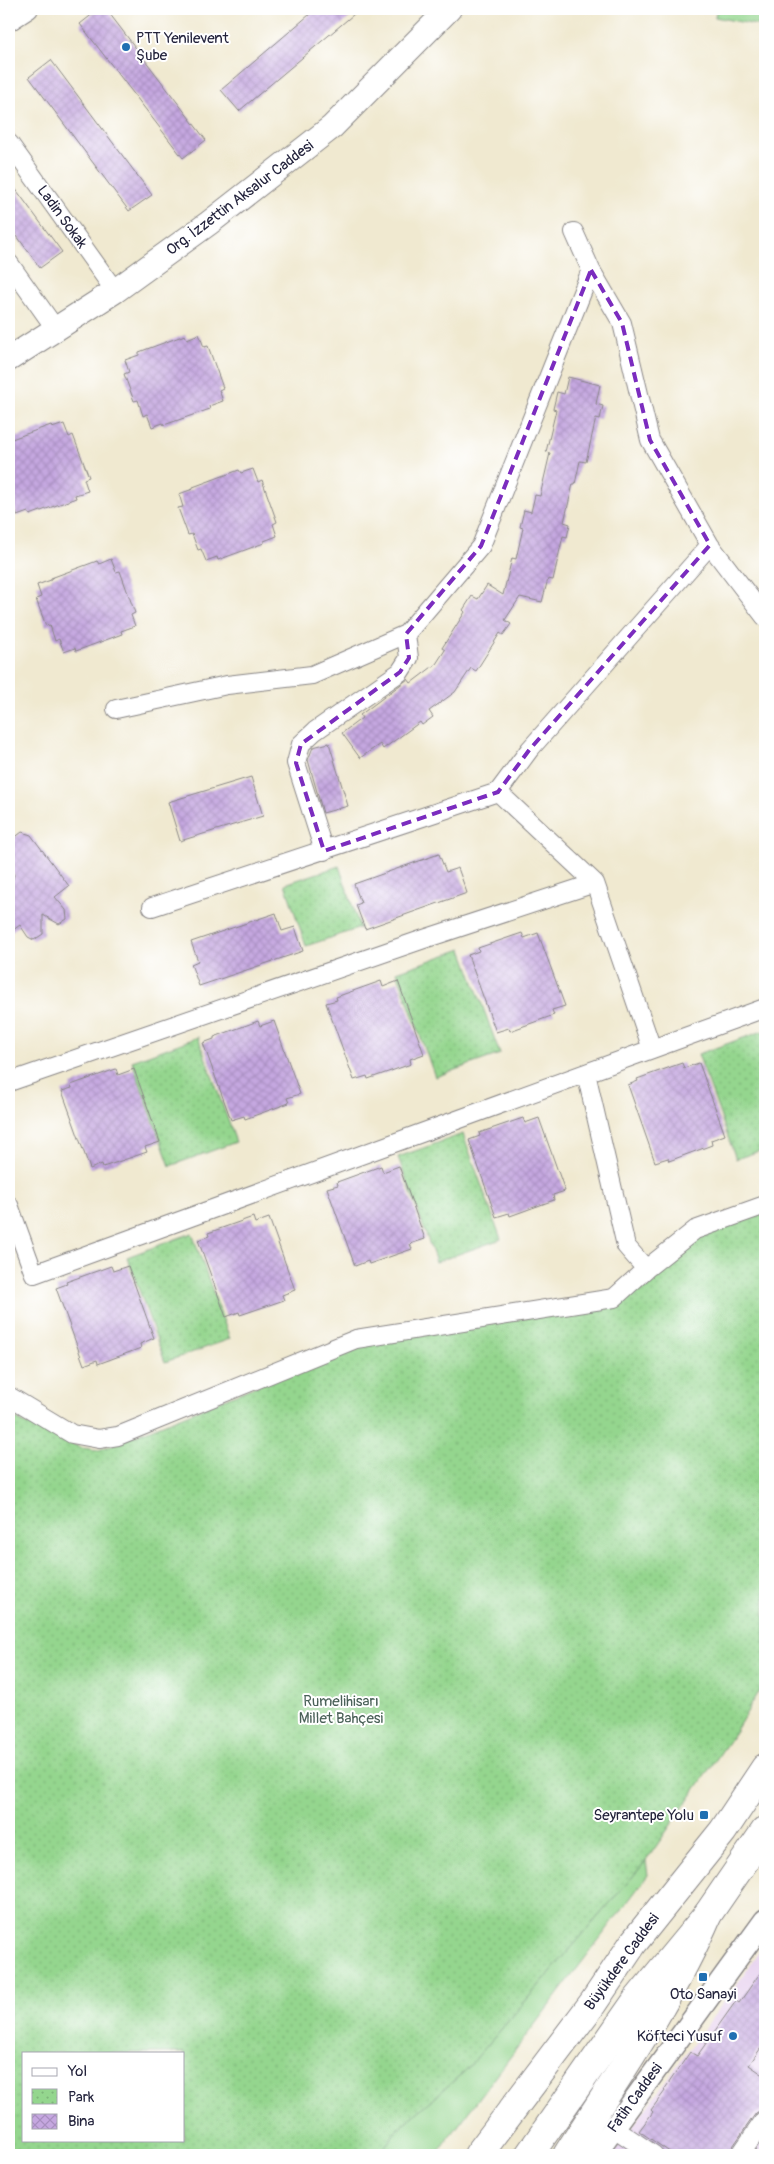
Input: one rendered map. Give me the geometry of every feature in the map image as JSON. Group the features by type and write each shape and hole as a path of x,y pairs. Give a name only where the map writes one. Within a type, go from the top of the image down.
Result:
{"main road":[{"name":"Org. İzzettin Aksalur Caddesi","path":"9,359 115,291 209,223 332,128 449,9"},
{"name":"Büyükdere Caddesi","path":"478,2155 593,2003 634,1942 723,1831 765,1768"},
{"path":"529,2155 637,2000 708,1914 765,1831"},
{"path":"568,2155 635,2051 689,1955 708,1914"}],"street":[{"path":"9,22 29,9"},
{"name":"Ladin Sokak","path":"9,143 115,291"},
{"path":"574,232 591,270 622,323 650,440 710,545 765,617"},
{"path":"9,263 55,328"},
{"path":"116,710 228,685 312,674 406,634 482,546 591,270"},
{"path":"152,907 498,792 530,749 710,545"},
{"path":"324,851 296,763 301,744 315,731 400,672 409,658 406,634"},
{"path":"498,792 595,883 652,1049"},
{"path":"9,1082 424,938 595,883"},
{"path":"9,1205 34,1274 765,1008"},
{"path":"586,1073 626,1246 646,1269"},
{"path":"9,1396 72,1434 99,1439 118,1436 356,1339 614,1298 646,1269 695,1230 765,1205"},
{"name":"Fatih Caddesi","path":"594,2155 765,1920"},
{"path":"740,2155 765,2119"},
{"path":"614,2128 654,2155"}],"highlighted area":[{"path":"591,270 622,323 650,440 710,545 530,749 498,792 324,851 296,763 301,744 400,672 409,658 406,634 481,546"}],"shaded area":[{"path":"765,1942 765,2155 612,2155 745,1973"}],"green space":[{"path":"717,9 764,9 761,26 715,17"},
{"path":"339,866 360,928 306,946 285,884"},
{"path":"462,949 500,1054 435,1077 397,972"},
{"path":"763,1031 765,1035 765,1149 736,1159 698,1054"},
{"path":"198,1037 236,1142 170,1166 132,1061"},
{"path":"463,1134 501,1239 436,1262 398,1157"},
{"name":"Rumelihisarı Millet Bahçesi","path":"765,1212 765,1682 735,1732 646,1861 466,2070 396,2131 379,2155 9,2155 9,1416 82,1448 99,1450 364,1342 620,1304 696,1237"},
{"path":"192,1233 230,1339 165,1362 127,1257"},
{"path":"646,1861 648,1875 436,2155 379,2155 396,2131 466,2070"}],"building":[{"path":"99,9 106,9 206,140 183,158 80,24"},
{"path":"316,9 360,9 239,111 221,90"},
{"path":"51,60 152,195 129,211 29,77"},
{"path":"9,180 62,252 40,268 9,225"},
{"path":"199,334 204,347 208,346 223,388 219,390 223,401 209,406 210,409 164,425 163,423 152,427 147,414 143,416 138,400 134,401 124,374 129,372 125,360 139,355 139,352 185,335 187,339"},
{"path":"568,377 600,385 596,404 603,406 600,419 596,418 586,462 580,461 564,522 570,524 567,537 563,536 553,580 548,579 542,602 520,597 505,620 511,624 503,635 500,633 476,671 471,668 455,692 429,711 433,717 422,725 420,722 383,749 380,744 360,758 342,733 362,718 360,715 408,679 411,683 436,664 445,650 442,648 465,612 463,610 472,596 478,599 487,585 503,595 512,558 516,559 523,528 520,527 524,510 531,512 535,495 540,496 550,453 546,452 556,410 553,409 557,392 564,394"},
{"path":"64,424 69,437 73,435 89,477 84,479 88,491 75,495 76,498 30,515 28,512 17,516 13,503 9,505 9,440 51,425 52,428"},
{"path":"253,469 258,482 262,480 277,522 273,524 277,536 264,541 264,543 218,560 217,557 206,561 201,549 198,550 192,534 188,535 178,508 183,507 179,494 239,470 241,473"},
{"path":"111,559 116,572 120,571 135,613 131,615 135,626 121,631 122,634 76,651 75,648 64,652 59,639 55,641 50,625 46,626 36,599 41,597 37,585 97,561 99,564"},
{"path":"329,743 348,806 323,813 308,760 313,747"},
{"path":"251,777 263,816 180,841 168,802"},
{"path":"22,832 31,835 69,886 55,897 66,910 67,919 59,924 43,915 43,934 34,940 28,937 20,925 9,933 9,893 14,875 9,867 9,842"},
{"path":"439,854 446,872 458,868 467,893 365,929 356,905 361,903 354,884"},
{"path":"276,913 282,931 295,927 303,951 199,986 191,964 198,961 191,942"},
{"path":"522,933 524,938 538,933 565,1006 552,1010 554,1015 510,1031 509,1028 496,1032 468,955 479,951 478,948"},
{"path":"381,981 383,987 398,981 424,1054 410,1059 411,1064 368,1079 367,1076 354,1080 326,1003 337,1000 336,997"},
{"path":"258,1021 260,1026 274,1021 300,1094 287,1098 289,1103 245,1119 244,1116 231,1120 203,1043"},
{"path":"682,1063 684,1068 699,1063 725,1135 711,1140 712,1145 669,1161 668,1158 655,1162 628,1085 638,1081 637,1079"},
{"path":"116,1069 118,1075 134,1069 160,1142 145,1147 147,1152 103,1167 102,1164 90,1169 62,1091 72,1088 71,1085"},
{"path":"523,1118 525,1123 539,1118 565,1191 553,1195 554,1200 510,1216 509,1213 496,1217 469,1140 480,1136 479,1133"},
{"path":"381,1166 383,1172 399,1166 425,1239 410,1244 412,1249 369,1264 368,1261 355,1266 327,1188 338,1185 337,1182"},
{"path":"253,1217 255,1223 269,1218 295,1290 282,1295 284,1300 240,1315 239,1312 226,1317 198,1240 209,1236 208,1233"},
{"path":"111,1266 113,1271 128,1266 154,1338 140,1344 141,1348 98,1364 97,1360 84,1365 56,1288 67,1284 66,1282"},
{"path":"765,1966 765,2042 749,2065 765,2076 765,2108 756,2113 731,2149 730,2155 674,2155 639,2131 690,2052 697,2056 736,2001 739,2003"}],"place":[{"name":"PTT Yenilevent Şube","path":"126,47"},
{"name":"Seyrantepe Yolu","path":"704,1815"},
{"name":"Oto Sanayi","path":"703,1977"},
{"name":"Köfteci Yusuf","path":"733,2036"}]}
